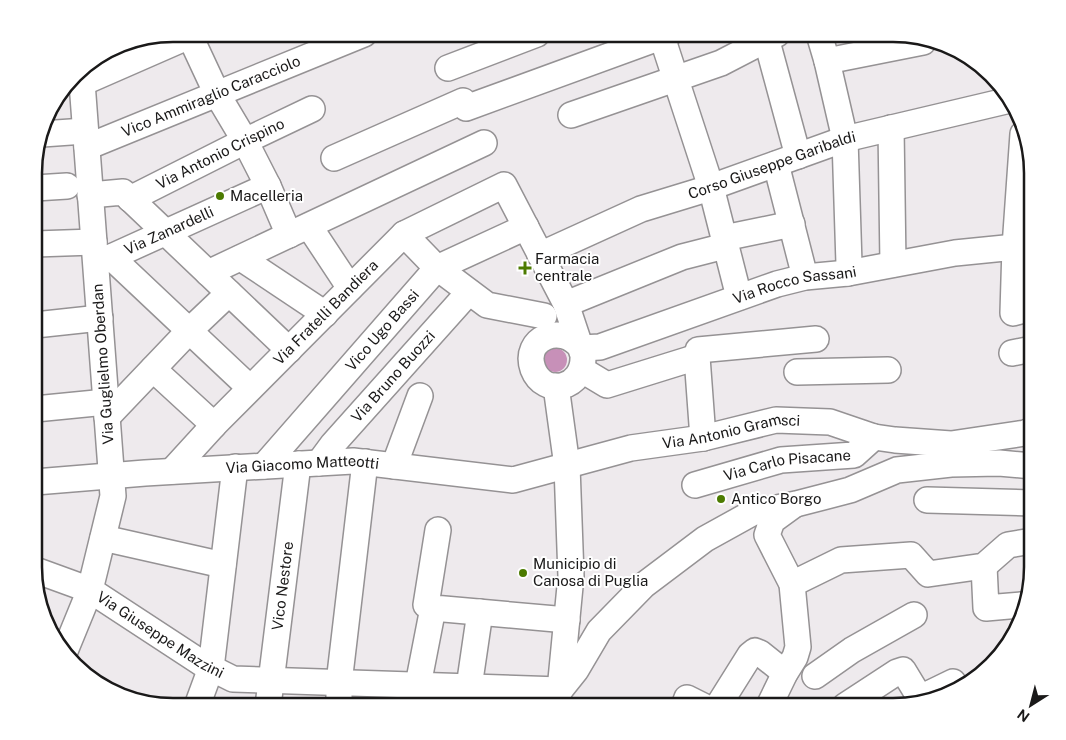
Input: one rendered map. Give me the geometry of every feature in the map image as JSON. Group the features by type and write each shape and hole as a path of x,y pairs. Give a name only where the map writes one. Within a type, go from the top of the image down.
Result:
{"street":[{"path":"91,72 167,43"},
{"path":"195,43 217,94 268,186 299,230 350,288"},
{"name":"Vico Ammiraglio Caracciolo","path":"48,135 86,139 217,94 342,43"},
{"path":"448,68 513,43"},
{"path":"334,158 464,104 641,43"},
{"path":"666,43 711,187 739,297"},
{"path":"572,115 721,63 757,43"},
{"path":"771,43 787,160 792,224 805,277"},
{"path":"822,43 845,139 848,272"},
{"path":"827,61 911,44"},
{"name":"Via Guglielmo Oberdan","path":"68,643 90,590 112,496 100,318 100,255 90,194 81,81"},
{"name":"Corso Giuseppe Garibaldi","path":"540,255 641,209 711,187 845,139 1002,102"},
{"name":"Via Antonio Crispino","path":"130,199 244,140 312,110"},
{"path":"891,128 893,264"},
{"path":"208,273 484,143"},
{"path":"1022,160 1021,235 1013,313 1023,310"},
{"name":"Via Fratelli Bandiera","path":"172,471 214,424 404,234 504,184 526,227"},
{"path":"42,188 67,186"},
{"name":"Via Zanardelli","path":"100,255 166,233 268,186"},
{"path":"90,194 123,192 289,350"},
{"path":"566,304 724,242 792,224"},
{"path":"526,227 566,304 581,359 578,376 569,384 556,386 543,381 533,370 532,355 539,342 551,277"},
{"name":"Vico Ugo Bassi","path":"264,466 438,268 526,227"},
{"path":"404,234 438,268 487,305 544,316"},
{"name":"Via Rocco Sassani","path":"581,359 600,347 739,297 805,277 848,272 955,253 1021,235"},
{"path":"42,245 100,255 189,331 250,388"},
{"path":"241,258 324,314"},
{"name":"Via Bruno Buozzi","path":"309,464 333,444 469,292"},
{"path":"43,409 107,410 153,369 229,293"},
{"path":"42,325 100,318"},
{"path":"539,342 553,334 561,334 576,342 581,359 607,385 697,357"},
{"path":"703,438 698,350 816,339"},
{"path":"153,369 214,424"},
{"path":"797,372 888,370"},
{"path":"556,386 567,466 571,576 558,698"},
{"path":"394,466 420,396"},
{"name":"Via Antonio Gramsci","path":"567,466 631,448 703,438 776,420 830,422 884,439 951,454"},
{"path":"558,698 599,631 644,585 706,540 752,513 850,490 897,470 951,454 994,436 1023,433"},
{"path":"994,436 999,463"},
{"path":"884,439 897,470"},
{"name":"Via Carlo Pisacane","path":"696,486 781,460 854,455 884,439"},
{"path":"951,454 999,463 1023,465"},
{"name":"Via Giacomo Matteotti","path":"43,481 172,471 353,461 513,480 567,466"},
{"path":"339,694 365,462"},
{"name":"Vico Nestore","path":"269,697 309,464"},
{"path":"200,697 211,668 235,468"},
{"path":"927,500 1023,503"},
{"path":"773,698 795,657 798,647 792,584 767,535 772,521 796,504"},
{"path":"438,530 426,604 434,608 567,620"},
{"path":"103,538 223,565"},
{"path":"792,584 841,560 911,555 928,574 984,566 1008,545 1023,542"},
{"path":"984,566 986,608 1018,605"},
{"name":"Via Giuseppe Mazzini","path":"43,574 90,590 211,668 233,679 271,681 339,694 533,698"},
{"path":"417,696 434,608"},
{"path":"468,697 480,612"},
{"path":"815,676 852,650 914,615"},
{"path":"723,698 750,654 755,651 785,673"},
{"path":"857,698 903,670 918,695"},
{"path":"934,691 953,682"}],"shaded area":[{"path":"555,348 564,351 567,360 564,369 555,372 546,369 543,360 546,351"}],"place":[{"name":"Macelleria","path":"220,196"},
{"name":"Farmacia centrale","path":"525,268"},
{"name":"Antico Borgo","path":"721,499"},
{"name":"Municipio di Canosa di Puglia","path":"523,573"}]}
